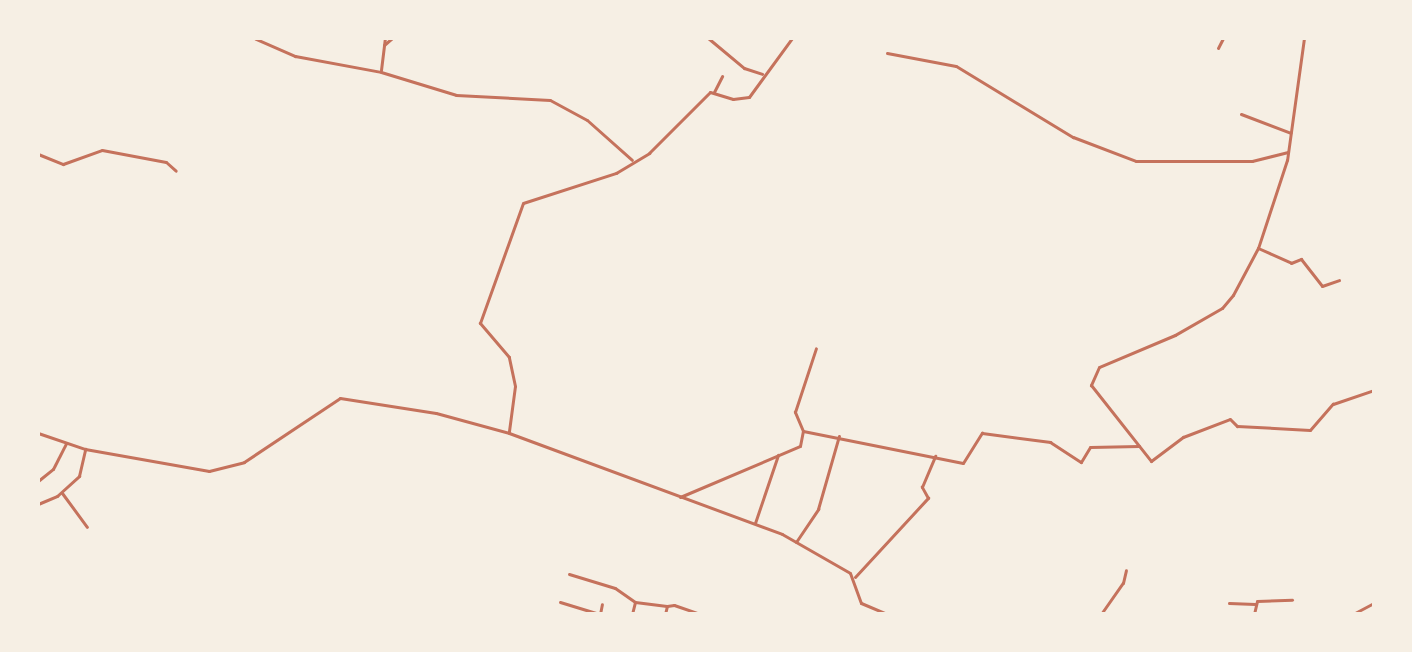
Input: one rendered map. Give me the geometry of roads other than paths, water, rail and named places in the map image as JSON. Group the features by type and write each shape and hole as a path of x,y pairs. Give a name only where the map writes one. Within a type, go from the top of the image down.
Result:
{"street":[{"path":"254,38 295,56 381,72 456,95 550,100 587,120 633,161"},
{"path":"381,72 385,38"},
{"path":"384,45 392,38"},
{"path":"708,38 744,68 762,74"},
{"path":"714,92 747,98 792,38"},
{"path":"1218,48 1223,38"},
{"path":"1304,38 1288,152 1258,248 1222,308 1092,373 1095,394 1133,432 1149,460 1157,460 1183,437 1231,419 1237,426 1310,430 1333,404 1374,390"},
{"path":"887,53 956,66 1077,139 1136,161 1252,161 1288,152"},
{"path":"509,433 515,386 509,357 480,323 521,207 530,197 556,195 616,173 649,153 714,92 722,76"},
{"path":"1241,114 1291,133"},
{"path":"38,154 63,164 102,150 166,162 176,171"},
{"path":"1258,248 1291,263 1303,260 1322,286 1339,280"},
{"path":"680,497 800,446 803,431 795,412 816,348"},
{"path":"38,433 85,449 196,470 227,470 335,400 352,397 509,433 755,524 796,542 855,577 866,607 863,614"},
{"path":"803,431 936,454 965,463 982,433 1050,442 1081,462 1089,447 1139,446"},
{"path":"796,542 818,509 839,436"},
{"path":"38,481 53,469 66,443"},
{"path":"38,504 62,493 81,473 85,449"},
{"path":"855,577 929,497 922,487 936,454"},
{"path":"755,524 778,455"},
{"path":"62,493 87,527"},
{"path":"1101,614 1123,583 1126,570"},
{"path":"569,574 615,588 635,602 700,614"},
{"path":"1229,603 1292,600"},
{"path":"560,602 599,614 602,604"},
{"path":"632,614 635,602"},
{"path":"1353,614 1374,603"},
{"path":"1254,614 1255,604"},
{"path":"665,614 667,606"},
{"path":"866,607 884,614"}]}
